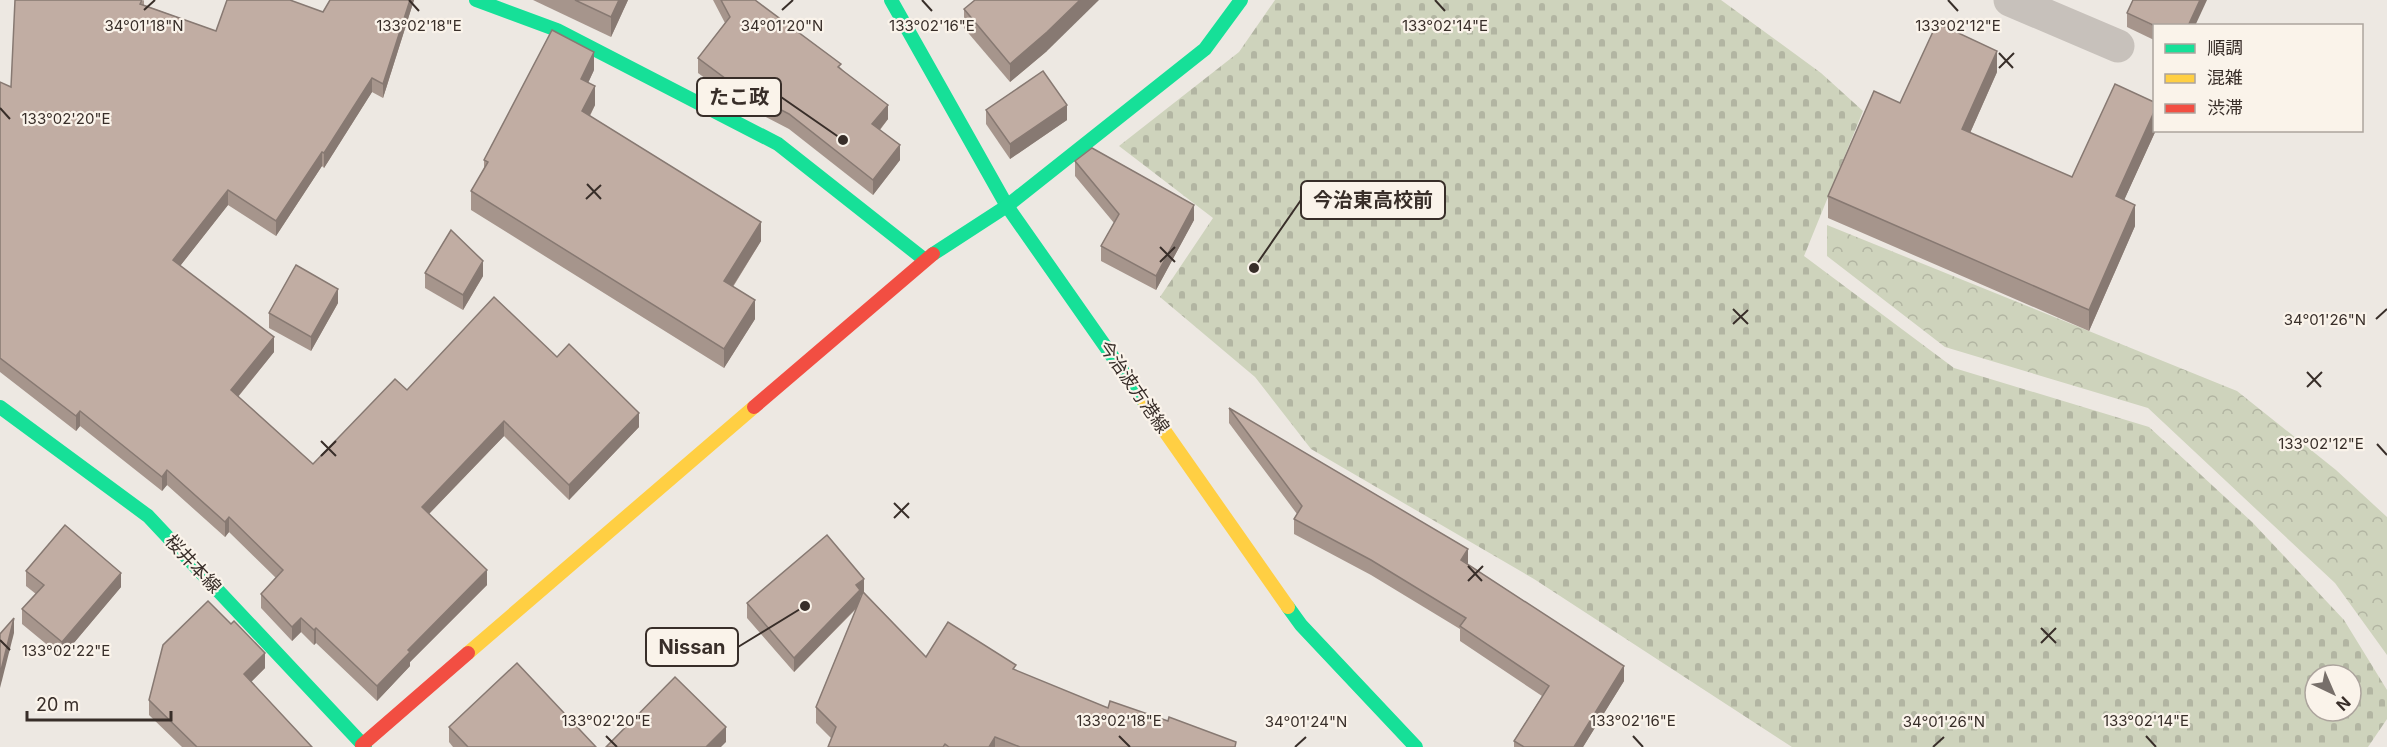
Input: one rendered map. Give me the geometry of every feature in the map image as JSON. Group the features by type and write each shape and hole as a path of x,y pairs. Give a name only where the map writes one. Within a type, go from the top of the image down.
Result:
{"street":[{"path":"476,0 557,30 778,144 925,260"},
{"name":"今治波方港線","path":"891,0 1007,206 1300,625 1416,747"},
{"path":"363,746 925,260 1007,206 1205,49 1241,0"},
{"path":"2010,0 2072,12 2118,46"},
{"name":"桜井本線","path":"0,407 148,516 363,746"}],"green space":[{"path":"1275,0 1721,0 1821,73 1863,111 1804,256 1954,368 2149,427 2252,522 2344,620 2387,690 2387,719 2368,747 1792,747 1534,579 1311,449 1255,377 1160,297 1213,218 1119,146 1239,52"},
{"path":"1827,225 2237,391 2336,470 2387,517 2387,655 2335,583 2148,408 1945,347 1827,256"}],"building":[{"path":"15,0 142,0 140,4 216,31 227,0 290,0 323,12 330,0 410,0 383,84 372,78 324,153 322,152 276,221 228,190 173,260 274,337 231,390 313,464 395,379 407,390 494,297 557,357 569,344 639,413 569,485 504,421 422,507 487,570 408,650 410,652 377,686 316,628 314,630 301,618 292,627 261,594 283,570 229,517 225,522 167,470 162,477 80,411 76,416 0,358 0,82 11,87"},
{"path":"575,0 619,0 611,17"},
{"path":"721,0 755,0 841,64 838,67 888,105 872,124 900,145 873,180 789,114 737,87 698,58 730,17"},
{"path":"975,0 1080,0 1010,64 964,9"},
{"path":"2133,0 2200,0 2189,24 2153,25 2127,13"},
{"path":"1937,23 1997,51 1962,129 2072,177 2115,84 2153,102 2153,114 2116,196 2135,205 2089,310 1828,196 1874,91 1900,103"},
{"path":"552,30 594,52 581,79 595,86 582,111 761,222 724,281 755,300 724,349 471,191 488,162 484,160"},
{"path":"1043,71 1067,105 1010,144 986,110"},
{"path":"1092,148 1194,205 1156,276 1101,246 1119,214 1075,161"},
{"path":"451,230 483,261 463,295 425,273"},
{"path":"296,265 338,289 311,337 269,313"},
{"path":"1229,408 1468,549 1461,560 1624,666 1574,747 1524,747 1514,741 1549,686 1460,626 1466,618 1371,560 1294,519 1302,506"},
{"path":"65,525 121,573 62,642 22,609 44,585 26,571"},
{"path":"827,535 864,579 856,585 860,590 794,658 747,603"},
{"path":"863,592 926,657 948,622 1016,665 1013,669 1108,708 1110,701 1168,721 1169,717 1236,742 1235,747 1020,747 995,737 989,747 949,747 945,744 943,747 828,747 836,727 816,707"},
{"path":"208,601 231,624 234,621 265,653 244,674 312,747 197,747 149,700 163,645"},
{"path":"14,618 0,674 0,634"},
{"path":"517,663 596,747 468,747 449,727"},
{"path":"675,677 726,727 706,747 606,747"}],"traffic: fast":[{"path":"476,0 557,30 778,144 925,260"},
{"path":"891,0 1007,206 1145,403"},
{"path":"933,254 1007,206 1205,49 1241,0"},
{"path":"0,407 148,516 365,747"},
{"path":"1288,607 1301,625 1416,747"}],"traffic: slow":[{"path":"1145,403 1288,607"},
{"path":"468,653 754,407"}],"traffic: jam":[{"path":"754,407 933,254"},
{"path":"362,745 468,653"}],"place":[{"name":"たこ政","path":"843,140"},
{"name":"今治東高校前","path":"1254,268"},
{"name":"Nissan","path":"805,606"}]}
